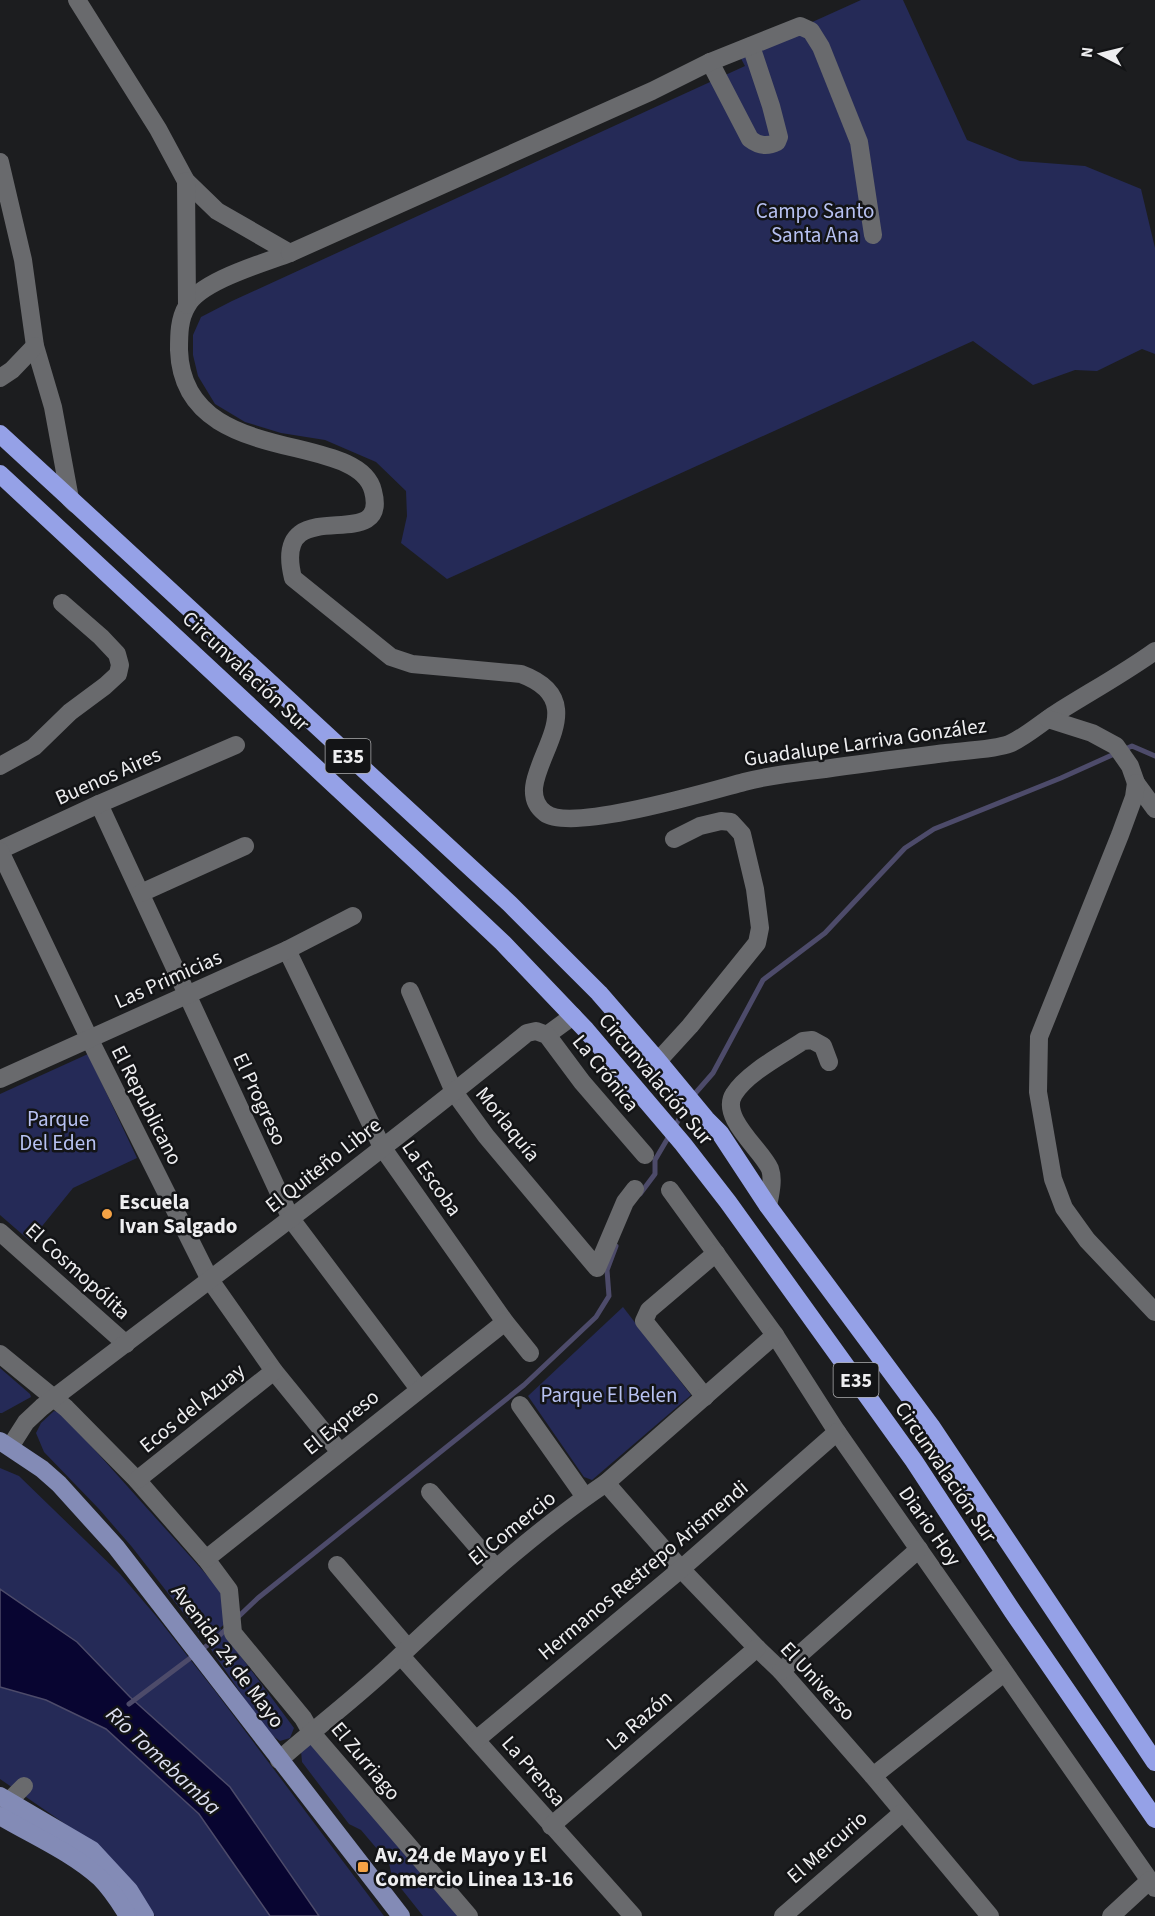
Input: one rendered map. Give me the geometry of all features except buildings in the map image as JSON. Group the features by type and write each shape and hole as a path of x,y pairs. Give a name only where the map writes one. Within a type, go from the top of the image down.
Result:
{"highway":[{"name":"Circunvalación Sur","path":"0,434 510,904 599,993 658,1060 720,1133 768,1206 931,1426 1155,1762"},
{"name":"Circunvalación Sur","path":"0,474 503,943 573,1016 683,1144 728,1202 914,1461 1013,1612 1155,1820"}],"main road":[{"name":"Avenida 24 de Mayo","path":"5,1444 42,1469 71,1496 116,1547 401,1916"},
{"path":"2,1806 99,1878 132,1913"}],"street":[{"path":"76,0 158,129 186,181 217,211 290,253"},
{"path":"187,304 207,285 290,253 652,91 710,62 800,26 811,31 821,47 859,142 873,235"},
{"path":"710,62 750,139 757,144 771,145 777,142 779,137 751,46"},
{"path":"0,162 23,260 35,346 53,407 70,500 94,523"},
{"path":"186,181 187,304"},
{"name":"Guadalupe Larriva González","path":"187,304 179,329 179,353 185,381 199,405 222,424 246,434 286,447 330,457 349,465 364,476 373,489 375,505 371,516 360,524 309,527 299,534 290,545 288,561 293,578 391,657 412,664 521,674 532,678 549,692 557,716 554,732 534,785 535,796 545,813 563,819 601,814 657,805 761,777 1009,744 1048,719"},
{"path":"0,378 12,370 35,346"},
{"path":"0,766 34,747 70,712 117,674 120,665 117,654 62,603"},
{"path":"1048,719 1155,651"},
{"path":"1048,719 1092,734 1116,746 1130,766 1136,783 1155,809"},
{"name":"Buenos Aires","path":"0,851 99,804 236,745"},
{"path":"1136,783 1134,797 1039,1037 1038,1092 1053,1179 1064,1208 1087,1239 1155,1312"},
{"name":"El Progreso","path":"99,804 291,1219 419,1389"},
{"path":"658,1060 690,1026 757,944 760,928 754,889 741,834 731,822 721,821 700,826 674,838"},
{"path":"141,893 245,846"},
{"name":"El Republicano","path":"0,851 90,1040 210,1280 274,1371 340,1452"},
{"name":"Las Primicias","path":"0,1079 287,951 353,916"},
{"name":"La Escoba","path":"287,951 382,1147 530,1353"},
{"name":"Morlaquía","path":"410,991 454,1092 486,1136 597,1268 625,1202 635,1189"},
{"path":"546,1035 573,1016"},
{"name":"La Crónica","path":"527,1033 536,1031 546,1035 582,1082 645,1155"},
{"name":"El Quiteño Libre","path":"5,1444 26,1422 54,1399 291,1219 527,1033"},
{"path":"768,1206 770,1169 733,1114 730,1103 733,1095 747,1079 803,1041 812,1040 823,1046 829,1062"},
{"name":"Diario Hoy","path":"670,1190 776,1335 837,1432 1152,1884"},
{"name":"El Cosmopólita","path":"0,1232 126,1344"},
{"path":"705,1397 644,1321 649,1310 716,1253"},
{"name":"El Expreso","path":"206,1559 506,1322"},
{"name":"El Comercio","path":"279,1760 404,1652 496,1568 606,1483 776,1335"},
{"path":"0,1354 66,1408 137,1480 206,1559"},
{"name":"Ecos del Azuay","path":"137,1480 274,1371"},
{"path":"520,1405 585,1497"},
{"name":"Hermanos Restrepo Arismendi","path":"476,1740 681,1569 837,1432"},
{"name":"El Universo","path":"606,1483 681,1569 781,1671 873,1776 990,1916"},
{"path":"430,1492 496,1568"},
{"path":"781,1671 920,1549"},
{"name":"El Zurriago","path":"206,1559 229,1590 233,1633 303,1718 311,1732 468,1916"},
{"name":"La Prensa","path":"337,1565 476,1740 633,1916"},
{"name":"La Razón","path":"551,1826 757,1648"},
{"path":"873,1776 1004,1673"},
{"path":"2,1806 24,1786"},
{"name":"El Mercurio","path":"783,1916 902,1813"},
{"path":"1111,1916 1152,1884"}],"green space":[{"name":"Campo Santo Santa Ana","path":"861,0 903,0 967,140 1020,161 1085,166 1141,189 1155,248 1155,354 1142,349 1097,371 1075,370 1033,385 973,341 447,579 401,543 407,516 406,491 376,462 325,440 281,433 245,422 215,404 198,376 193,355 193,335 201,317 745,66 739,55"},
{"name":"Parque Del Eden","path":"88,1054 137,1158 73,1188 30,1241 0,1215 0,1094"},
{"name":"Parque El Belen","path":"623,1307 691,1395 592,1480 584,1477 528,1396"},
{"path":"0,1368 31,1397 2,1413 0,1413"},
{"path":"54,1411 68,1420 239,1611 220,1628 294,1728 290,1738 280,1741 267,1732 206,1642 132,1547 44,1452 36,1433 41,1423"},
{"path":"0,1468 19,1476 120,1574 156,1616 384,1916 319,1916 230,1787 130,1697 77,1642 0,1589"},
{"path":"0,1687 46,1700 106,1729 199,1814 270,1916 155,1916 97,1846 0,1779"},
{"path":"310,1743 459,1916 423,1916 392,1877 389,1863 361,1830 349,1824 302,1762 301,1751"}],"water":[{"name":"Río Tomebamba","path":"0,1589 77,1642 130,1697 230,1787 319,1916 270,1916 199,1814 106,1729 46,1700 0,1687"}],"waterway":[{"path":"640,1194 655,1174 655,1160 692,1097 713,1073 763,980 825,933 905,848 934,829 1061,778 1132,746 1155,756"},
{"path":"237,1618 258,1598 524,1385 596,1317 609,1296 607,1270 616,1246"},
{"name":"Río Tomebamba","path":"129,1704 217,1638 228,1627"}],"place":[{"name":"Escuela Ivan Salgado","path":"107,1214"},
{"name":"Av. 24 de Mayo y El Comercio Linea 13-16","path":"363,1867"}]}
